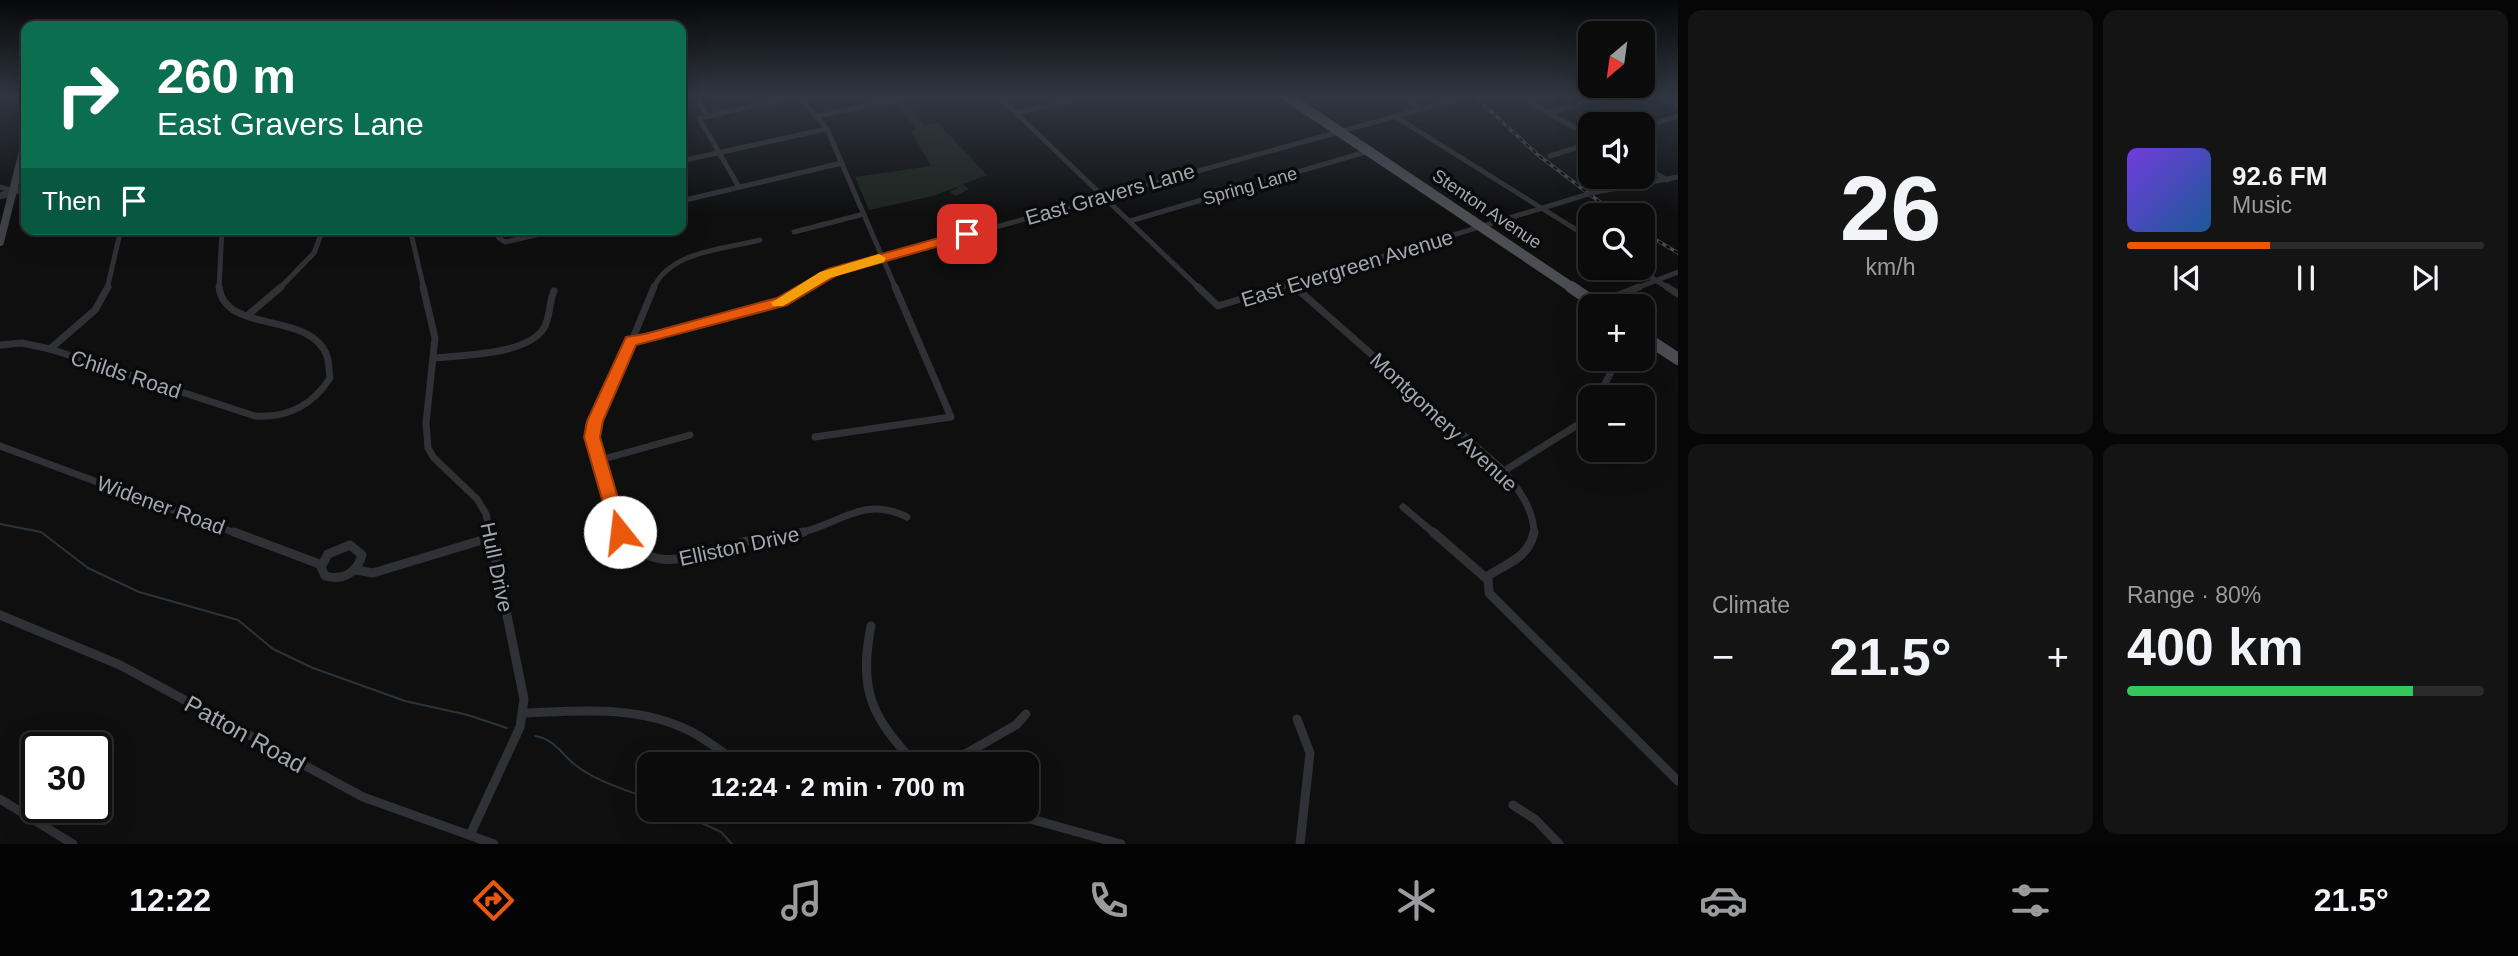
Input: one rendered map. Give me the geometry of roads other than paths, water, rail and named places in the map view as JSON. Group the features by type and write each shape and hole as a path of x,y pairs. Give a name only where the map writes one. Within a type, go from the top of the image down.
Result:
{"main road":[{"name":"Stenton Avenue","path":"1344,134 1581,294"},
{"path":"0,242 21,159"},
{"path":"1655,344 1678,359"}],"street":[{"path":"709,134 739,187"},
{"path":"686,160 802,134"},
{"path":"816,437 951,417 829,134"},
{"path":"1038,134 1130,221"},
{"name":"East Gravers Lane","path":"631,340 645,340 782,302 825,275 883,257 1331,134"},
{"path":"1424,134 1578,231"},
{"path":"1550,156 1578,147"},
{"name":"Spring Lane","path":"1130,221 1369,151"},
{"path":"686,200 842,163"},
{"path":"1655,173 1668,180"},
{"name":"East Evergreen Avenue","path":"1130,221 1218,306 1582,196 1678,177"},
{"path":"0,187 13,191"},
{"path":"0,196 21,189"},
{"path":"794,232 864,214"},
{"path":"50,349 89,318 105,297 111,283 120,235"},
{"path":"222,235 220,295 230,308 248,314 304,265 320,244 322,235"},
{"name":"Hull Drive","path":"411,235 432,324 434,358 426,423 428,448 437,462 477,499 486,514 522,684 524,713 470,835"},
{"path":"498,235 505,242 536,235"},
{"name":"Elliston Drive","path":"761,240 680,260 664,269 593,430 620,532 634,548 663,561 684,560 755,538 800,534 872,506 885,506 908,517"},
{"path":"1623,294 1678,272"},
{"path":"1656,280 1678,294"},
{"name":"Montgomery Avenue","path":"1293,285 1504,471 1525,499 1533,519 1534,533 1529,546 1521,557 1487,579"},
{"path":"434,358 513,347 531,340 544,328 546,309 554,291"},
{"name":"Childs Road","path":"0,345 22,343 50,349 250,415 279,415 304,405 322,391 330,373 325,352 313,338 298,330 248,314"},
{"path":"1655,350 1661,348"},
{"path":"1504,471 1578,425"},
{"path":"600,460 690,435"},
{"name":"Widener Road","path":"0,446 322,565"},
{"path":"1403,507 1487,579 1489,593 1502,609 1678,781"},
{"path":"356,570 373,573 492,537"},
{"path":"350,545 356,547 362,555 356,570 342,578 330,578 322,572 322,565 334,550 350,545"},
{"name":"Patton Road","path":"0,615 120,665 363,797 494,844"},
{"path":"870,626 863,661 867,699 883,728 905,752"},
{"path":"524,713 591,710 643,714 690,731 721,752"},
{"path":"969,752 1016,725 1026,715"},
{"path":"1297,719 1310,753 1300,844"},
{"path":"0,799 73,844"},
{"path":"1513,805 1536,820 1559,844"},
{"path":"1039,821 1121,844"}],"waterway":[{"path":"0,524 41,532 88,568 139,592 238,620 273,649 313,668 405,701 468,715 507,728"},
{"path":"535,736 552,743 574,764 591,775 637,794"},
{"path":"700,822 721,832 732,844"}],"railway":[{"path":"1516,134 1538,155 1601,203"},
{"path":"1655,239 1678,253"}]}
